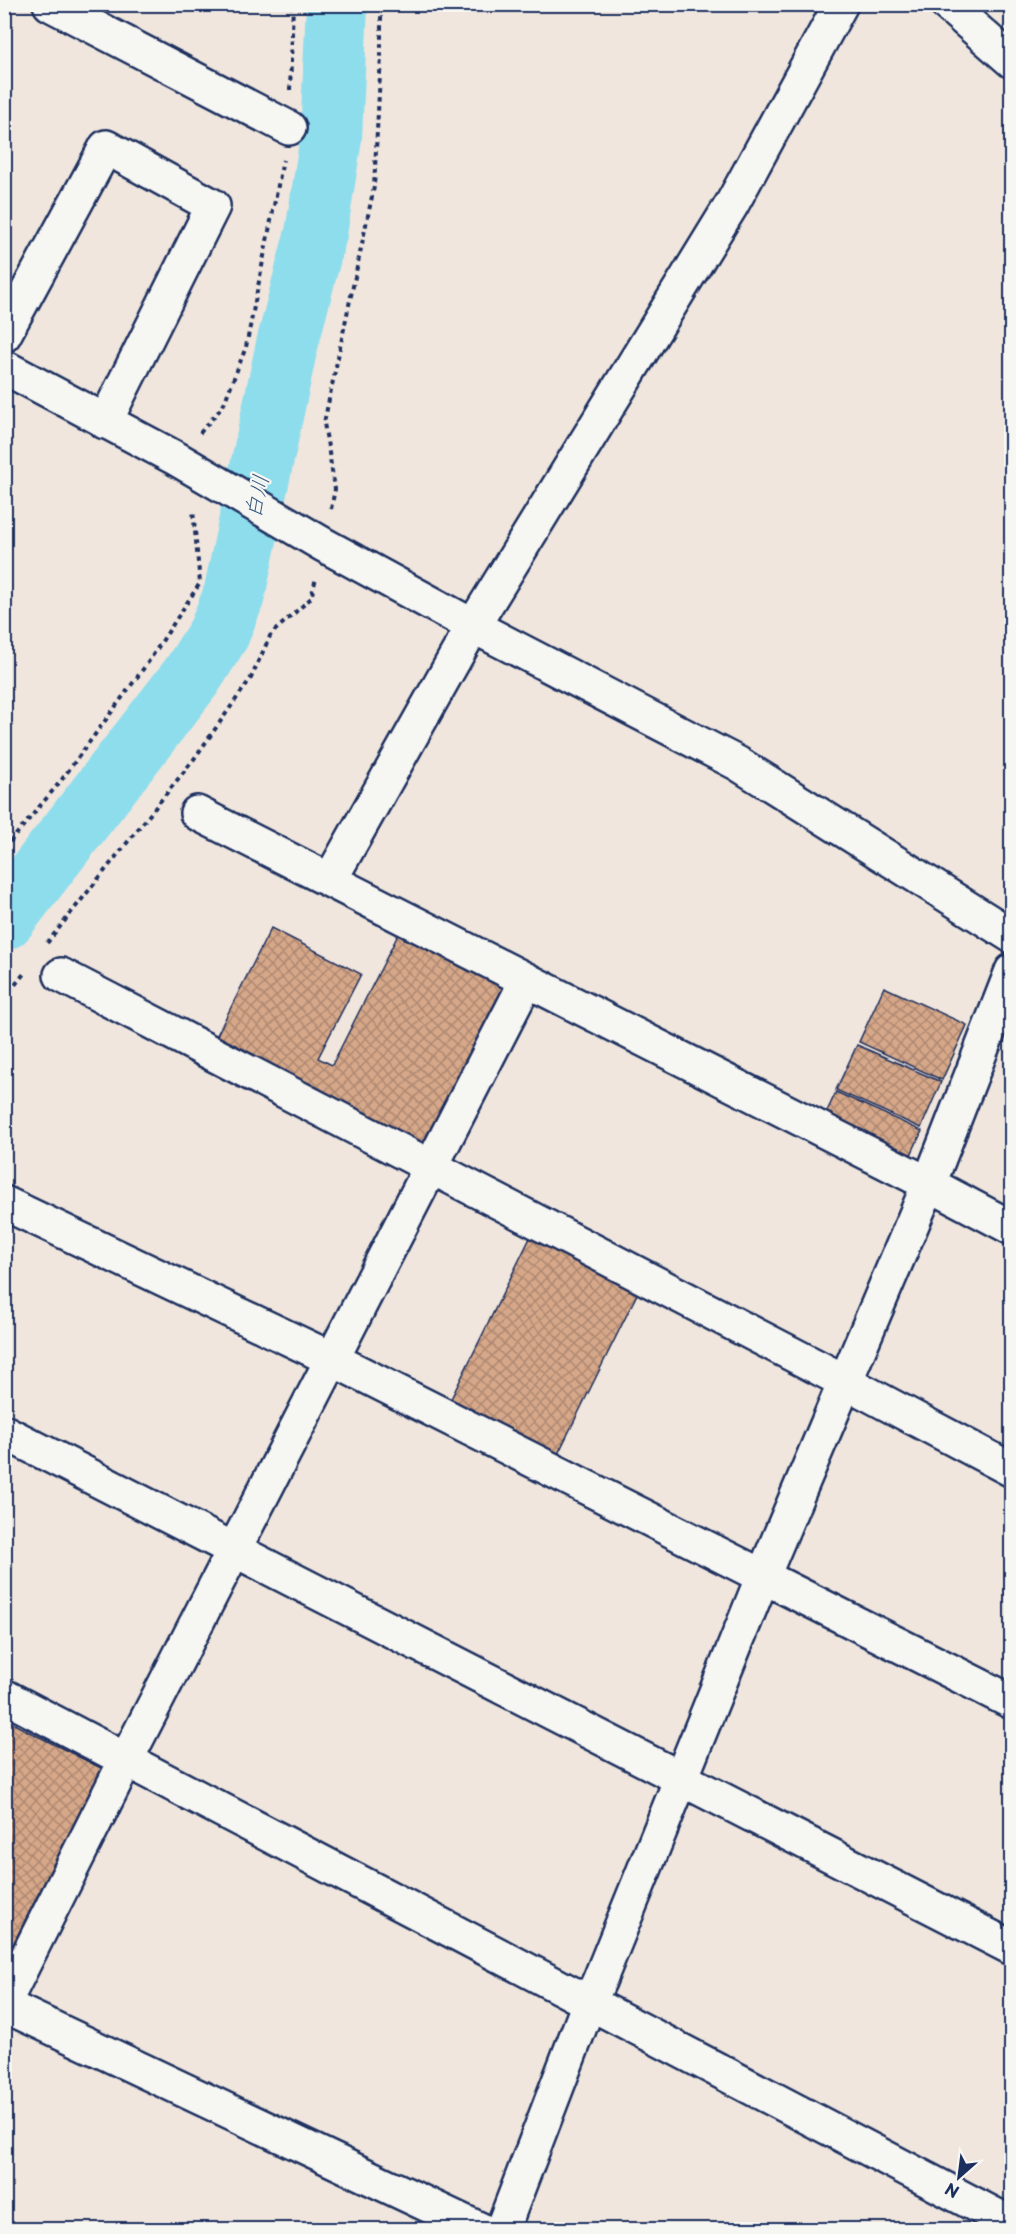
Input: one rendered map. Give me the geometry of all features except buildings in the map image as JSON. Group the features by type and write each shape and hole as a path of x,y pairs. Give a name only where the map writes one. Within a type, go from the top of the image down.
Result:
{"street":[{"path":"50,4 289,128"},
{"path":"330,880 473,627 732,204 841,4"},
{"path":"947,4 1011,61"},
{"path":"4,335 106,147 213,206 105,422"},
{"path":"4,367 221,485 473,627 737,763 1011,936"},
{"path":"197,813 929,1184 1011,1228"},
{"path":"502,2229 589,2002 763,1576 929,1184 1011,971"},
{"path":"61,975 1011,1470"},
{"path":"481,2229 4,2004 126,1760 526,980"},
{"path":"4,1203 332,1359 1011,1702"},
{"path":"4,1432 235,1548 679,1780 1011,1948"},
{"path":"4,1696 1011,2224"}],"waterway":[{"name":"白川","path":"4,919 192,676 219,633 234,595 287,345 316,233 331,138 337,4"}]}
